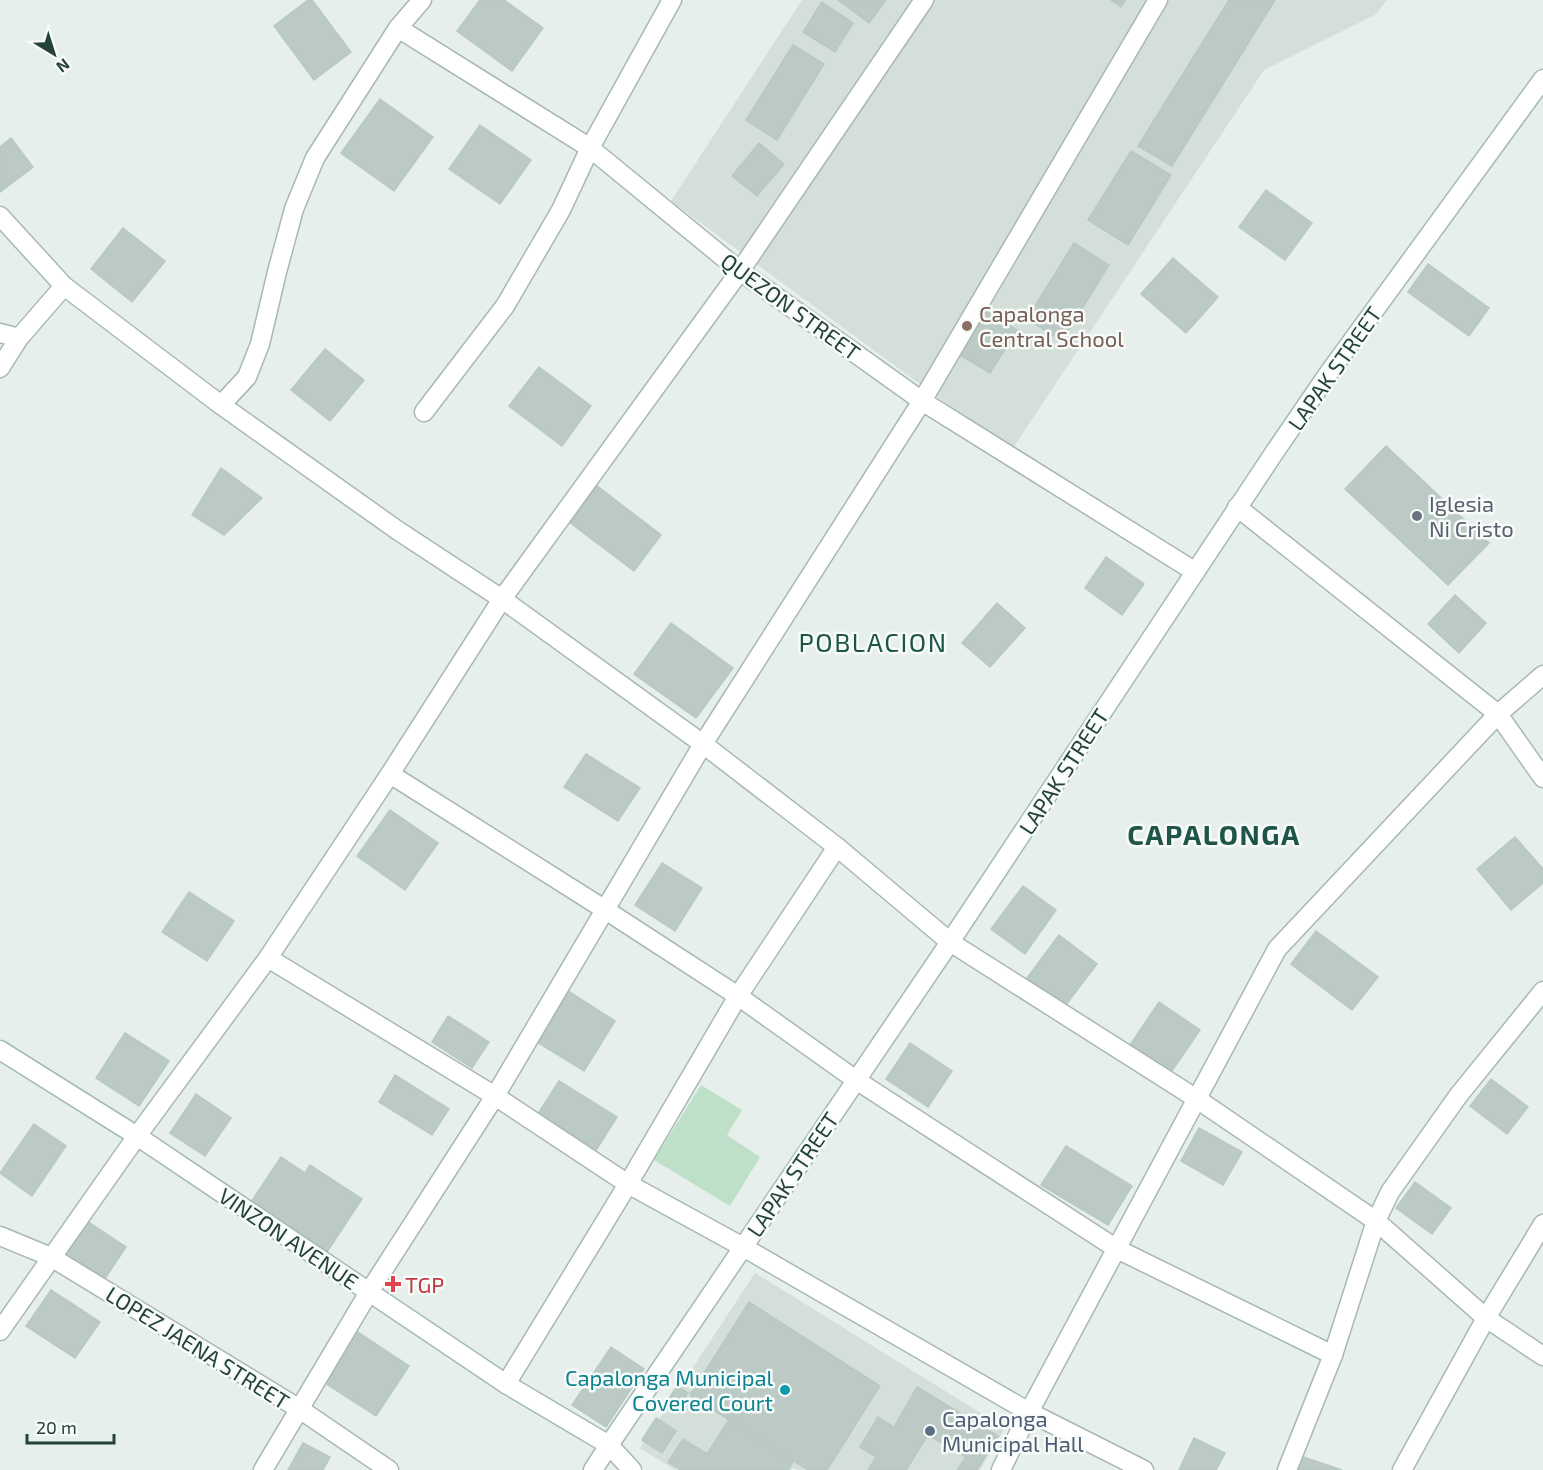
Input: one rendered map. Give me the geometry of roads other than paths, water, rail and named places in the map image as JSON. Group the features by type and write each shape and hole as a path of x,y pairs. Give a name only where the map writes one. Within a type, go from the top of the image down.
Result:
{"street":[{"path":"221,405 247,377 260,344 294,209 315,158 398,28 422,0"},
{"path":"424,412 505,306 561,210 590,148 672,0"},
{"path":"0,1331 137,1136 268,958 502,599 741,271 924,0"},
{"path":"263,1470 369,1292 495,1096 703,744 922,402 1158,0"},
{"name":"QUEZON STREET","path":"398,28 590,148 741,271 922,402 1194,571"},
{"name":"LAPAK STREET","path":"593,1470 950,942 1237,507 1328,374 1543,79"},
{"path":"0,216 64,286 221,405 397,530 502,599 703,744 837,847 950,942 1197,1099 1376,1221 1486,1318 1543,1356"},
{"path":"0,368 19,338 64,286"},
{"path":"0,333 19,338"},
{"path":"1237,507 1498,714 1543,778"},
{"path":"1001,1470 1029,1412 1277,949 1498,714 1543,675"},
{"path":"390,774 738,996 856,1080 1117,1249 1333,1356"},
{"path":"506,1384 628,1184 738,996 837,847"},
{"path":"268,958 495,1096 628,1184 743,1247 1029,1412 1144,1470"},
{"path":"1287,1470 1333,1356 1376,1221 1390,1192 1458,1096 1543,991"},
{"name":"VINZON AVENUE","path":"0,1050 137,1136 506,1384 609,1445 632,1470"},
{"path":"1402,1470 1486,1318 1543,1224"},
{"name":"LOPEZ JAENA STREET","path":"0,1236 51,1257 298,1408 389,1470"}],"place":[{"name":"Capalonga Central School","path":"967,326"},
{"name":"Iglesia Ni Cristo","path":"1417,516"},
{"name":"TGP","path":"393,1284"},
{"name":"Capalonga Municipal Covered Court","path":"785,1390"},
{"name":"Capalonga Municipal Hall","path":"930,1431"}],"district":[{"name":"POBLACION","path":"873,641"},
{"name":"CAPALONGA","path":"1214,834"}]}
